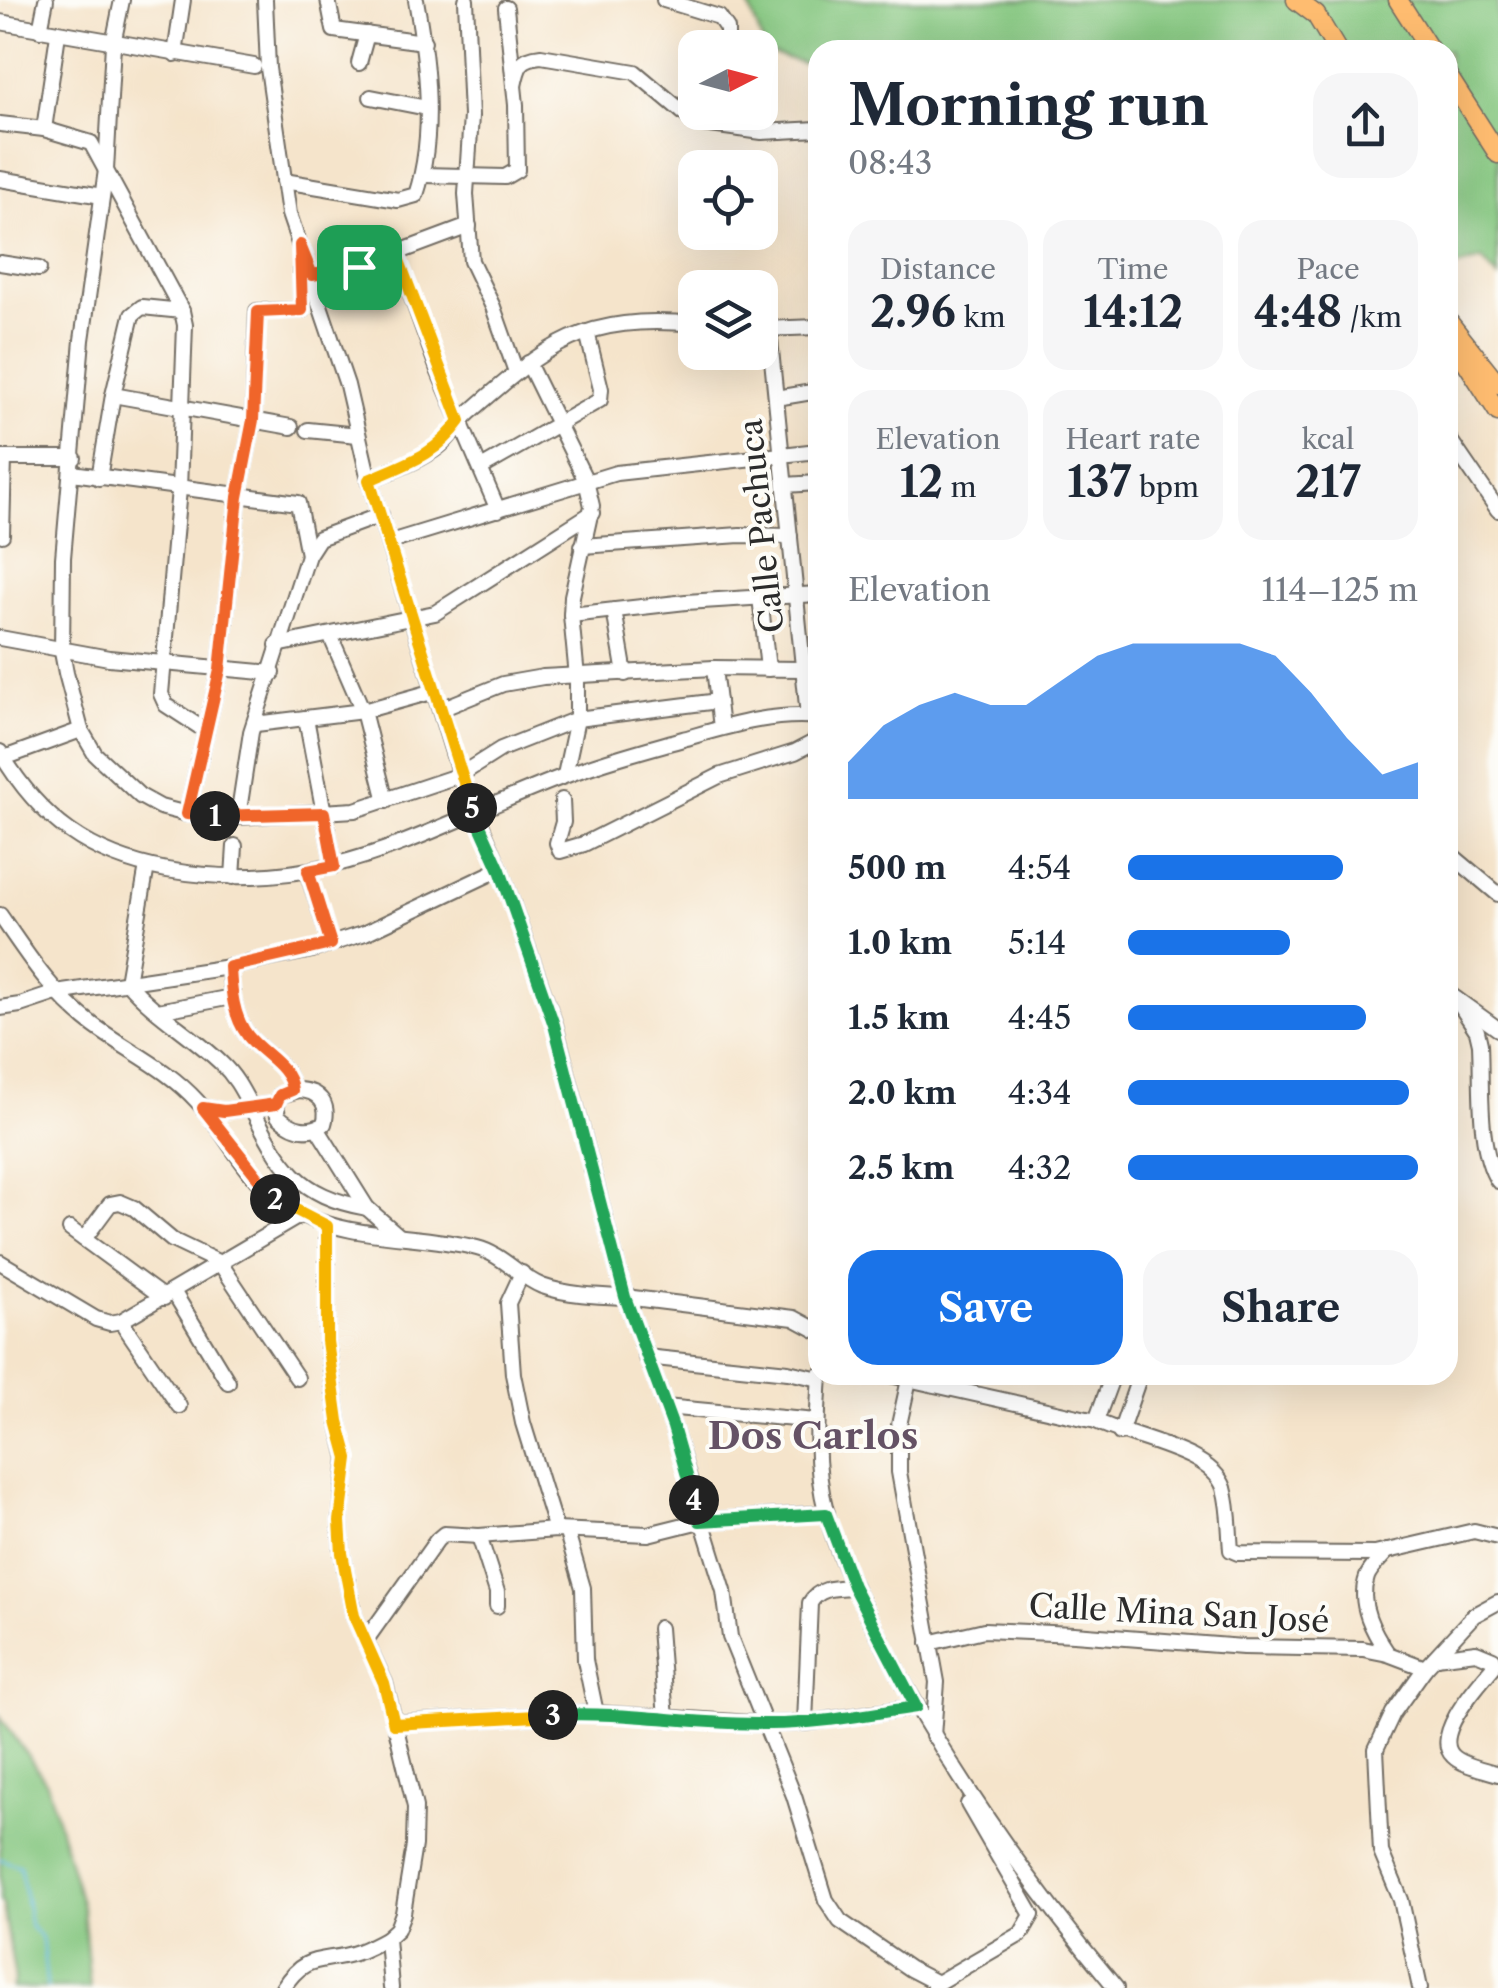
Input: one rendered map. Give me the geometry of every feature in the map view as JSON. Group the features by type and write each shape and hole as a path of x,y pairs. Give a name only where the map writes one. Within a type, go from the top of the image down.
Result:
{"main road":[{"path":"1296,0 1316,15 1331,40"},
{"path":"1398,0 1424,40"},
{"path":"1458,92 1498,154"},
{"path":"1458,333 1498,384"},
{"path":"1458,350 1498,412"}],"street":[{"path":"40,30 46,0"},
{"path":"122,0 113,44 106,170 82,340 63,558 62,652 81,730 95,754 140,796 187,814 238,817 324,813 355,810 460,774 501,749 577,718 718,701"},
{"path":"175,54 183,0"},
{"path":"265,0 268,68 289,214 347,385 369,480 460,774 500,870 554,1025 625,1297 665,1406 724,1591 730,1637 794,1796 826,1900 840,1921 935,1986 1021,1934 1032,1915 990,1845 957,1775"},
{"path":"328,0 334,30 424,42"},
{"path":"284,180 398,200 416,195 423,176 427,108 424,42 416,0"},
{"path":"466,0 472,116 468,178 471,261 522,368 586,481 592,513 582,546 571,615 578,677 577,718 565,775"},
{"path":"664,0 720,17 727,30"},
{"path":"423,176 505,177 517,170 506,8"},
{"path":"0,22 254,66"},
{"path":"44,129 58,34"},
{"path":"359,63 366,34"},
{"path":"514,86 518,66 528,57 542,56 635,72 678,108"},
{"path":"370,97 427,108"},
{"path":"0,124 44,129 91,143 182,310 185,325 180,489 162,701 206,731"},
{"path":"742,130 808,130"},
{"path":"0,179 102,196"},
{"path":"312,275 359,267 469,226"},
{"path":"187,814 220,670 238,497 253,420 258,312 302,310 300,245"},
{"path":"396,253 498,510"},
{"path":"0,262 39,269"},
{"path":"99,478 113,395 135,310 182,310"},
{"path":"369,480 444,444 460,421 522,368 563,340 648,320 678,323"},
{"path":"778,329 808,328"},
{"path":"481,468 600,400 602,390 587,332"},
{"name":"Calle Pachuca","path":"771,370 796,596 808,668"},
{"path":"776,398 808,393"},
{"path":"113,395 291,427"},
{"path":"308,430 358,436"},
{"path":"390,542 586,481 642,469 808,451"},
{"path":"1458,453 1498,510"},
{"path":"2,535 2,458 73,466 99,478 298,503 308,555"},
{"path":"785,485 808,484"},
{"path":"277,645 412,619 445,607 592,513"},
{"path":"238,817 244,759 308,555 319,538 381,515"},
{"path":"582,546 740,535 790,536"},
{"path":"571,615 808,595"},
{"path":"760,597 768,669"},
{"path":"614,610 626,674"},
{"path":"330,635 363,710 386,801"},
{"path":"0,638 62,652 273,673"},
{"path":"441,709 503,684 542,677 714,668 808,674"},
{"path":"714,668 721,728"},
{"path":"256,724 363,710 434,691"},
{"path":"81,730 2,755 33,801 60,825 90,847 147,866 262,878 334,866 394,848 565,775 721,728 808,717"},
{"path":"306,718 334,866"},
{"path":"562,800 560,851 584,844 719,776 808,745"},
{"path":"234,877 236,846"},
{"path":"1458,860 1498,894"},
{"path":"127,982 147,866"},
{"path":"0,1008 56,994 230,967 331,944 366,932 500,870"},
{"path":"308,871 331,944"},
{"path":"0,916 56,994 94,1026 164,1070 203,1108 263,1188 280,1204 301,1215 327,1226 479,1248 551,1288 794,1318 808,1326"},
{"path":"230,967 232,997 241,1026 276,1062 291,1082 292,1090"},
{"path":"127,982 239,1082 281,1160 306,1189 340,1204 366,1208"},
{"path":"158,1011 232,997"},
{"path":"1458,1000 1498,1029"},
{"path":"1458,1004 1478,1032 1489,1168 1498,1181"},
{"path":"292,1090 309,1090 325,1104 324,1124 298,1129 278,1116 276,1104 280,1095 292,1090"},
{"path":"203,1108 224,1111 276,1104"},
{"path":"317,1128 366,1208 400,1237"},
{"path":"84,1239 110,1204 120,1202 134,1208 172,1240 220,1263 298,1378"},
{"path":"0,1262 110,1324 301,1215"},
{"path":"283,1988 305,1963 356,1953 388,1938 402,1913 414,1846 410,1779 384,1683 354,1616 342,1553 340,1521 348,1458 338,1421 327,1341 327,1226"},
{"path":"70,1230 168,1294 228,1382"},
{"path":"522,1273 508,1303 513,1374 523,1423 583,1588 585,1660 596,1713"},
{"path":"121,1321 179,1406"},
{"path":"646,1356 808,1375"},
{"path":"819,1385 816,1441 826,1514 853,1586 932,1737 1054,1914 1116,1988"},
{"path":"907,1385 899,1426 899,1472 938,1682 932,1737"},
{"path":"939,1385 1096,1420 1120,1433 1196,1458 1210,1466 1224,1488 1230,1513 1231,1550 1238,1554 1375,1554 1474,1531 1498,1537"},
{"path":"1096,1420 1109,1385"},
{"path":"1120,1433 1137,1385"},
{"path":"665,1406 816,1421"},
{"path":"366,1640 444,1534 648,1534 700,1521 826,1514"},
{"path":"479,1536 497,1592 497,1606"},
{"path":"1386,1551 1366,1578 1366,1602 1370,1628 1388,1654"},
{"path":"804,1723 810,1603 814,1594 826,1589 853,1586"},
{"path":"1420,1988 1401,1900 1381,1852 1376,1749 1393,1712 1430,1662 1474,1615 1498,1602"},
{"path":"659,1628 666,1719"},
{"name":"Calle Mina San José","path":"928,1643 984,1630 1243,1648 1363,1649 1430,1662"},
{"path":"1430,1662 1476,1652 1496,1658 1450,1726 1446,1742 1449,1752 1458,1760 1498,1774"},
{"path":"394,1724 596,1713 804,1723 916,1707"},
{"path":"388,1938 391,1988"}],"green space":[{"path":"747,0 1498,0 1498,278 1482,260 1458,266 1458,40 808,40 808,64 778,56 778,30 758,30"},
{"path":"0,1716 47,1783 83,1910 90,1988 12,1988 15,1979 0,1901"}],"waterway":[{"path":"0,1859 20,1866 30,1926 42,1938 47,1988"}],"district":[{"name":"Dos Carlos","path":"813,1435"}],"route":[{"path":"300,245 312,275 359,267 396,253 460,421 444,444 369,480 460,774 500,870 554,1025 625,1297 673,1427 700,1521 826,1514 853,1586 916,1707 804,1723 596,1713 394,1724 384,1683 354,1616 342,1553 340,1521 348,1458 338,1421 327,1341 327,1226 280,1204 263,1188 203,1108 224,1111 276,1104 280,1095 292,1090 291,1082 276,1062 241,1026 232,997 230,967 331,944 308,871 334,866 324,813 238,817 187,814 220,670 238,497 253,420 256,317 261,310 302,310 300,245"}]}
